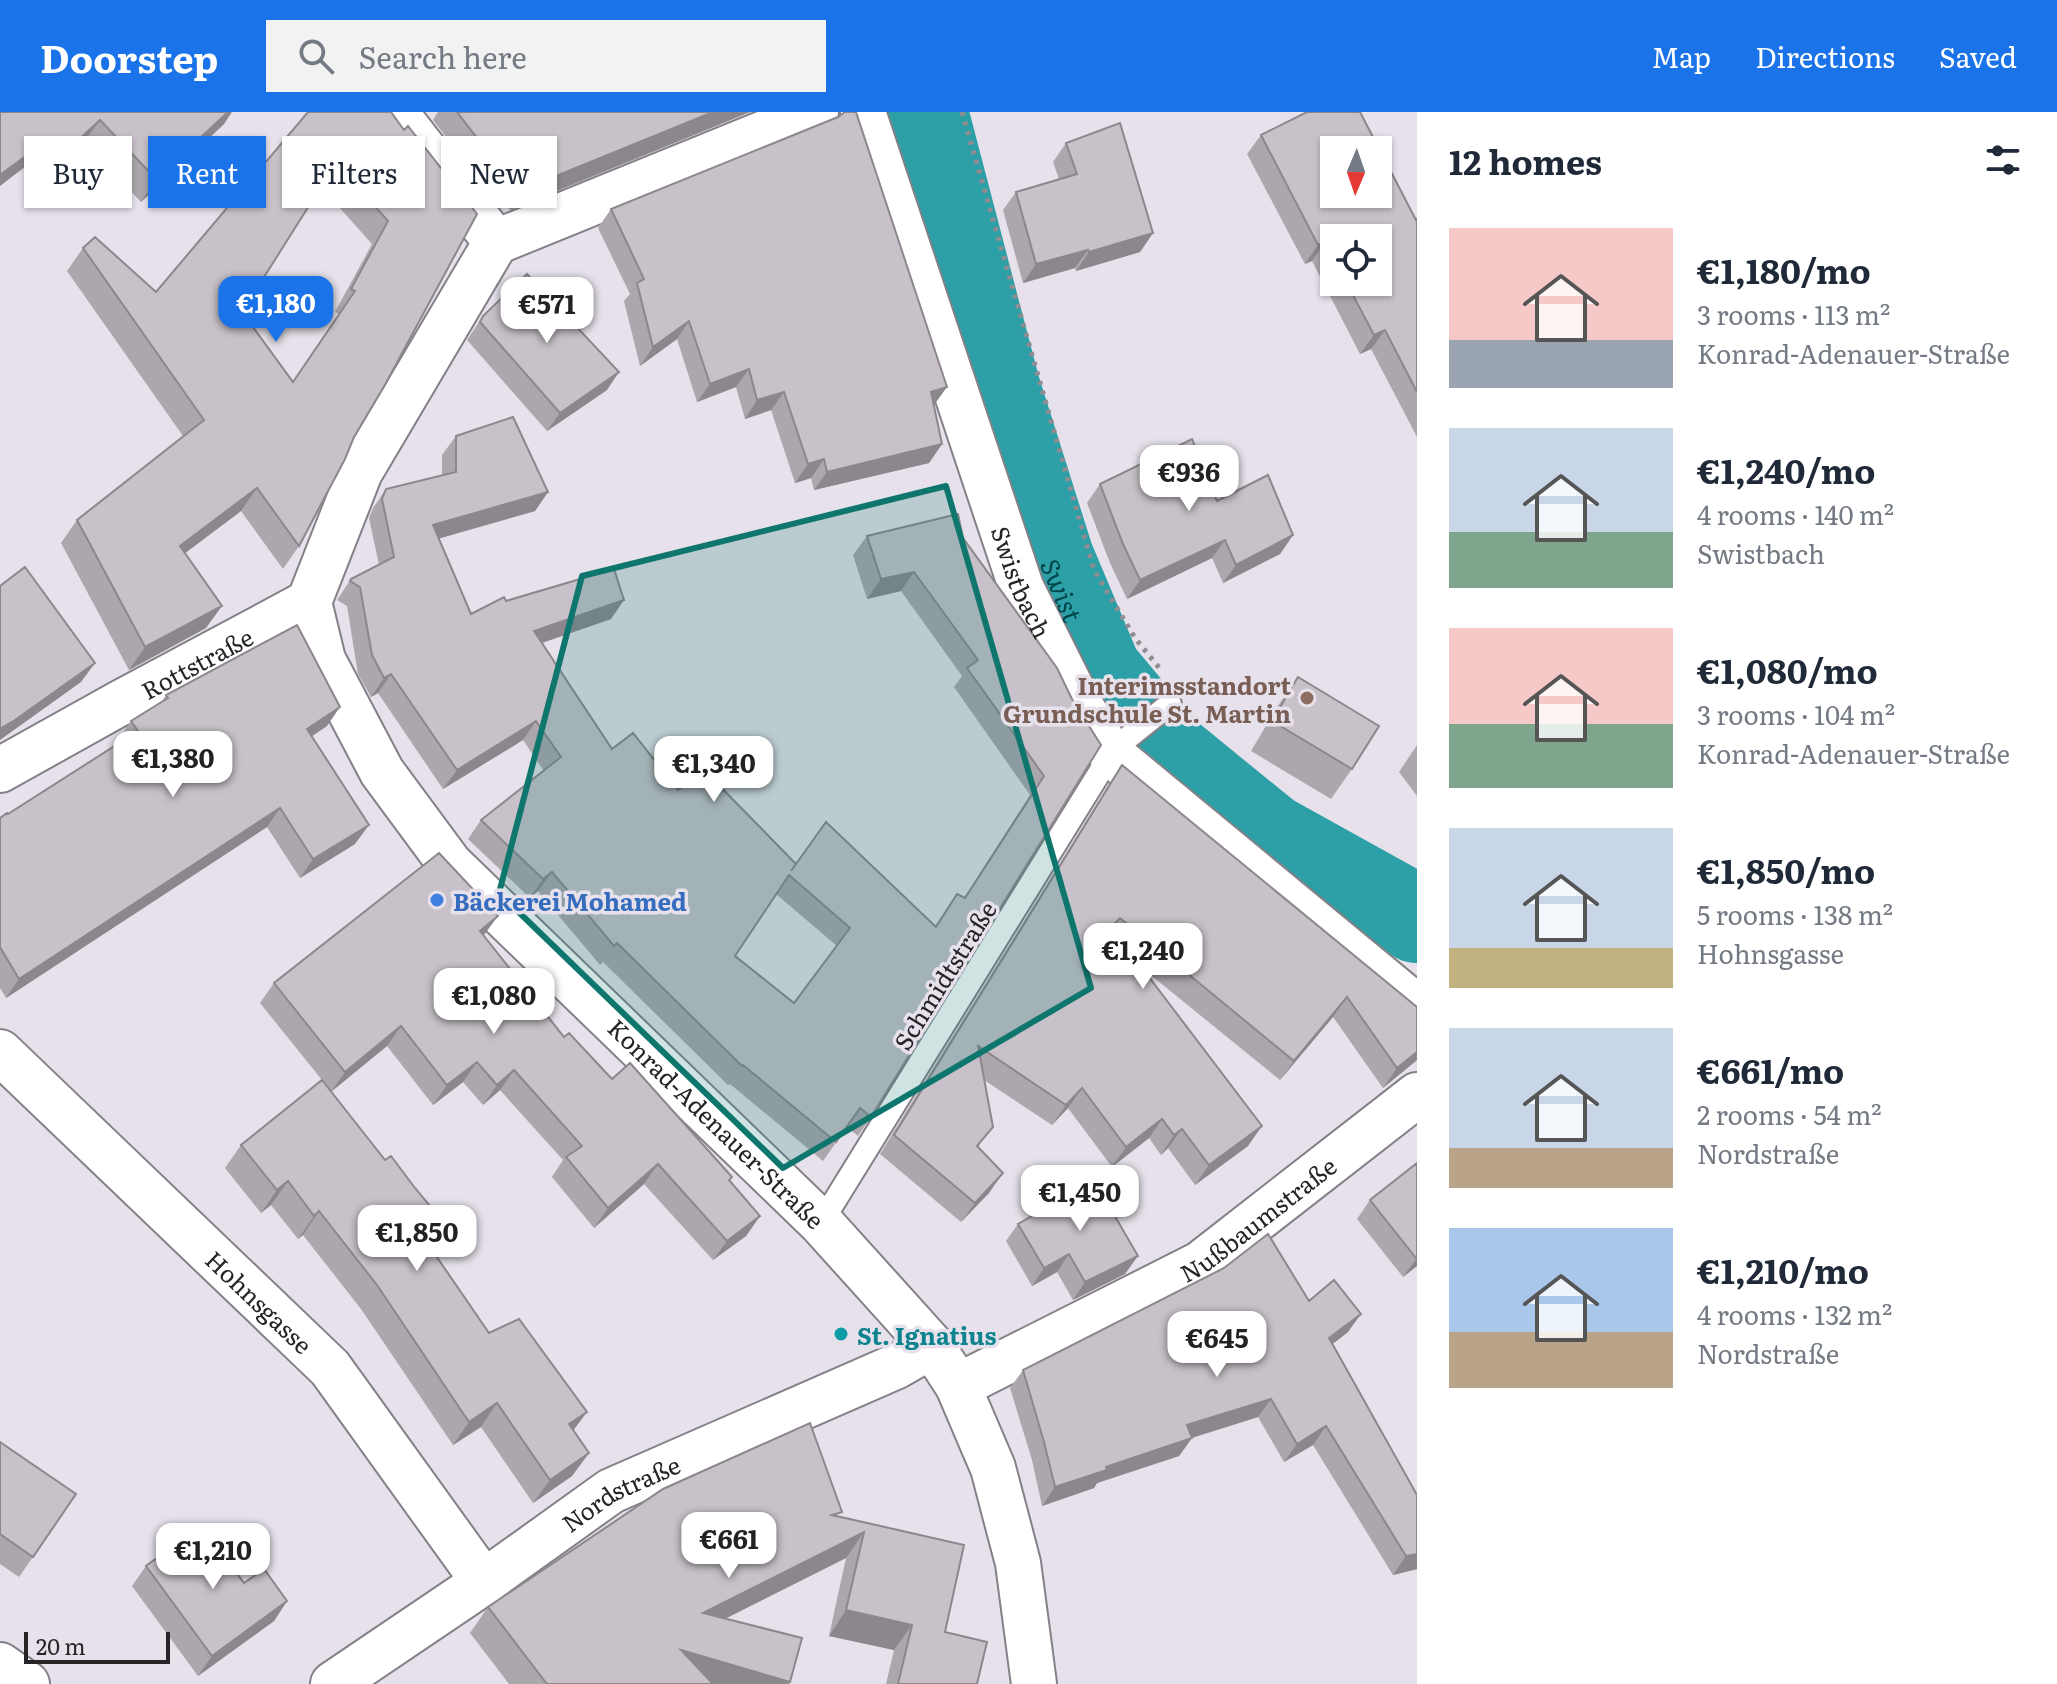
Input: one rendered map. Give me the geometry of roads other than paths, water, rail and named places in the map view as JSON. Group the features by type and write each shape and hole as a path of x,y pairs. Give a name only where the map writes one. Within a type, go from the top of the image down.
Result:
{"street":[{"path":"395,112 496,242"},
{"path":"309,602 360,472 496,242 816,112"},
{"name":"Swistbach","path":"863,112 1021,587 1080,705 1116,749 1417,1007"},
{"name":"Rottstraße","path":"0,770 309,602"},
{"name":"Konrad-Adenauer-Straße","path":"309,602 323,660 382,772 450,864 821,1223 932,1346 958,1386 993,1468 1018,1563 1034,1684"},
{"name":"Hohnsgasse","path":"0,1052 330,1368 484,1582"},
{"name":"Nußbaumstraße","path":"958,1386 1200,1264 1417,1095"},
{"name":"Nordstraße","path":"333,1684 611,1491 897,1366 932,1346"},
{"path":"0,1665 27,1684"}],"lane":[{"name":"Schmidtstraße","path":"821,1223 1116,749 1170,704"}],"waterway":[{"name":"Swist","path":"924,112 996,387 1050,558 1098,672 1167,754 1269,837 1417,919"}],"place":[{"name":"Interimsstandort Grundschule St. Martin","path":"1307,698"},
{"name":"Bäckerei Mohamed","path":"437,900"},
{"name":"St. Ignatius","path":"841,1334"}]}
